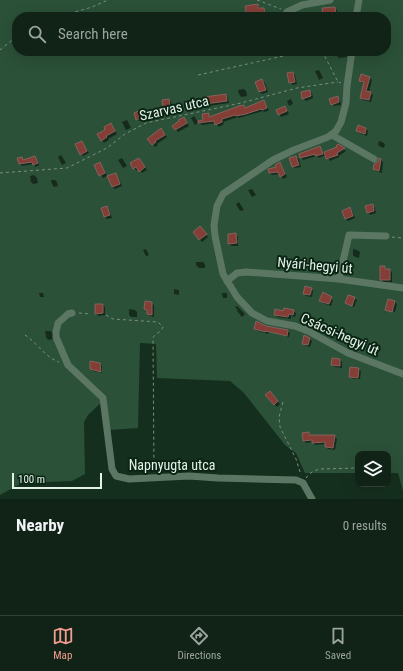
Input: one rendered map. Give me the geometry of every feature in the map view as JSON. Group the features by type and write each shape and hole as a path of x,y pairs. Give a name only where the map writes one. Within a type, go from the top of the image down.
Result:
{"street":[{"path":"287,12 302,5 330,0"},
{"path":"357,12 359,0"},
{"path":"351,56 346,103 341,122 336,132 332,135 374,159"},
{"name":"Csácsi-hegyi út","path":"332,135 273,160 223,194 217,206 214,225 220,265 227,281 237,297 252,313 260,318 295,326 308,331 348,353 403,374"},
{"path":"339,279 349,235 386,236"},
{"name":"Nyári-hegyi út","path":"227,281 237,273 246,272 339,279 403,288"},
{"name":"Napnyugta utca","path":"72,313 68,314 58,323 56,337 68,365 103,398 112,469 114,474 122,478 129,479 189,476 296,480 304,483"},
{"path":"304,483 312,499"}],"path":[{"path":"75,12 108,0"},
{"path":"256,0 287,12"},
{"path":"0,50 12,40"},
{"path":"198,76 284,56"},
{"path":"325,56 338,82 347,86"},
{"name":"Szarvas utca","path":"0,173 67,168 107,148 125,134 146,123 241,103 297,88 338,82"},
{"path":"386,236 403,238"},
{"path":"72,313 91,314"},
{"path":"106,315 113,319 158,322 163,327 162,330 153,338 155,478"},
{"path":"25,335 34,341 52,360 68,365"},
{"path":"282,402 279,417 280,426 296,459 304,483"},
{"path":"304,483 308,475 315,470 355,468"}],"green space":[{"path":"0,0 403,0 403,491 398,473 391,473 391,451 355,451 355,473 305,473 296,453 285,445 244,393 230,381 157,378 156,344 140,343 138,428 110,430 106,398 88,415 84,422 85,474 72,481 22,483 0,495"}],"building":[{"path":"258,4 258,8 264,8 265,12 246,12 245,6"},
{"path":"335,7 336,12 323,12 322,8"},
{"path":"293,72 295,82 289,83 287,73"},
{"path":"361,74 370,77 366,91 371,92 369,100 360,98 364,82 359,81"},
{"path":"262,79 266,90 259,92 255,82"},
{"path":"310,90 311,96 302,99 301,92"},
{"path":"226,94 227,101 205,104 204,97"},
{"path":"338,96 339,102 331,105 329,99"},
{"path":"169,99 170,107 163,108 162,100"},
{"path":"264,100 267,108 262,110 222,119 222,122 215,125 214,121 198,123 198,121 203,120 202,114 209,113 209,117 239,106 244,105 245,108"},
{"path":"285,106 287,111 278,115 276,110"},
{"path":"141,110 143,117 136,120 134,113"},
{"path":"184,117 187,123 175,130 172,126"},
{"path":"111,123 115,131 101,141 97,134 105,130 104,127"},
{"path":"358,125 366,128 365,134 356,131"},
{"path":"161,128 165,135 155,141 156,142 152,145 147,139"},
{"path":"82,141 87,151 80,155 75,144"},
{"path":"338,144 345,148 337,153 338,155 326,159 324,152 337,147 336,146"},
{"path":"320,146 323,154 315,156 315,154 300,158 299,154"},
{"path":"35,156 38,163 33,165 32,162 19,164 17,158 22,157 23,160"},
{"path":"296,156 299,165 292,167 289,158"},
{"path":"139,158 145,167 139,172 136,167 133,169 130,163"},
{"path":"379,158 381,159 379,171 373,169 374,164 378,162"},
{"path":"100,162 105,173 99,176 94,165"},
{"path":"280,162 285,174 280,177 278,172 269,173 268,169 276,167 275,165"},
{"path":"116,173 120,184 112,187 107,176"},
{"path":"373,204 374,211 367,213 365,206"},
{"path":"107,206 110,215 104,217 101,208"},
{"path":"350,207 353,216 345,219 342,211"},
{"path":"200,226 207,234 199,240 193,232"},
{"path":"236,233 237,243 228,244 228,234"},
{"path":"380,266 385,266 385,269 390,269 390,280 380,280"},
{"path":"305,286 312,288 310,295 303,294"},
{"path":"323,292 332,297 329,304 319,301"},
{"path":"348,295 355,297 352,306 345,303"},
{"path":"388,299 395,301 392,312 385,310"},
{"path":"145,301 152,302 152,315 147,314 147,310 144,309"},
{"path":"95,304 103,304 103,313 95,314"},
{"path":"284,308 294,310 293,315 289,314 288,317 274,315 275,309 283,311"},
{"path":"256,321 266,326 288,330 287,336 254,329"},
{"path":"304,335 310,338 308,345 302,344"},
{"path":"332,358 340,359 340,366 331,365"},
{"path":"90,361 100,363 101,372 90,369"},
{"path":"350,367 359,368 358,378 349,377"},
{"path":"270,391 278,401 274,405 265,395"},
{"path":"309,432 309,435 335,435 333,448 325,447 325,442 312,443 312,440 303,441 302,433"}]}
